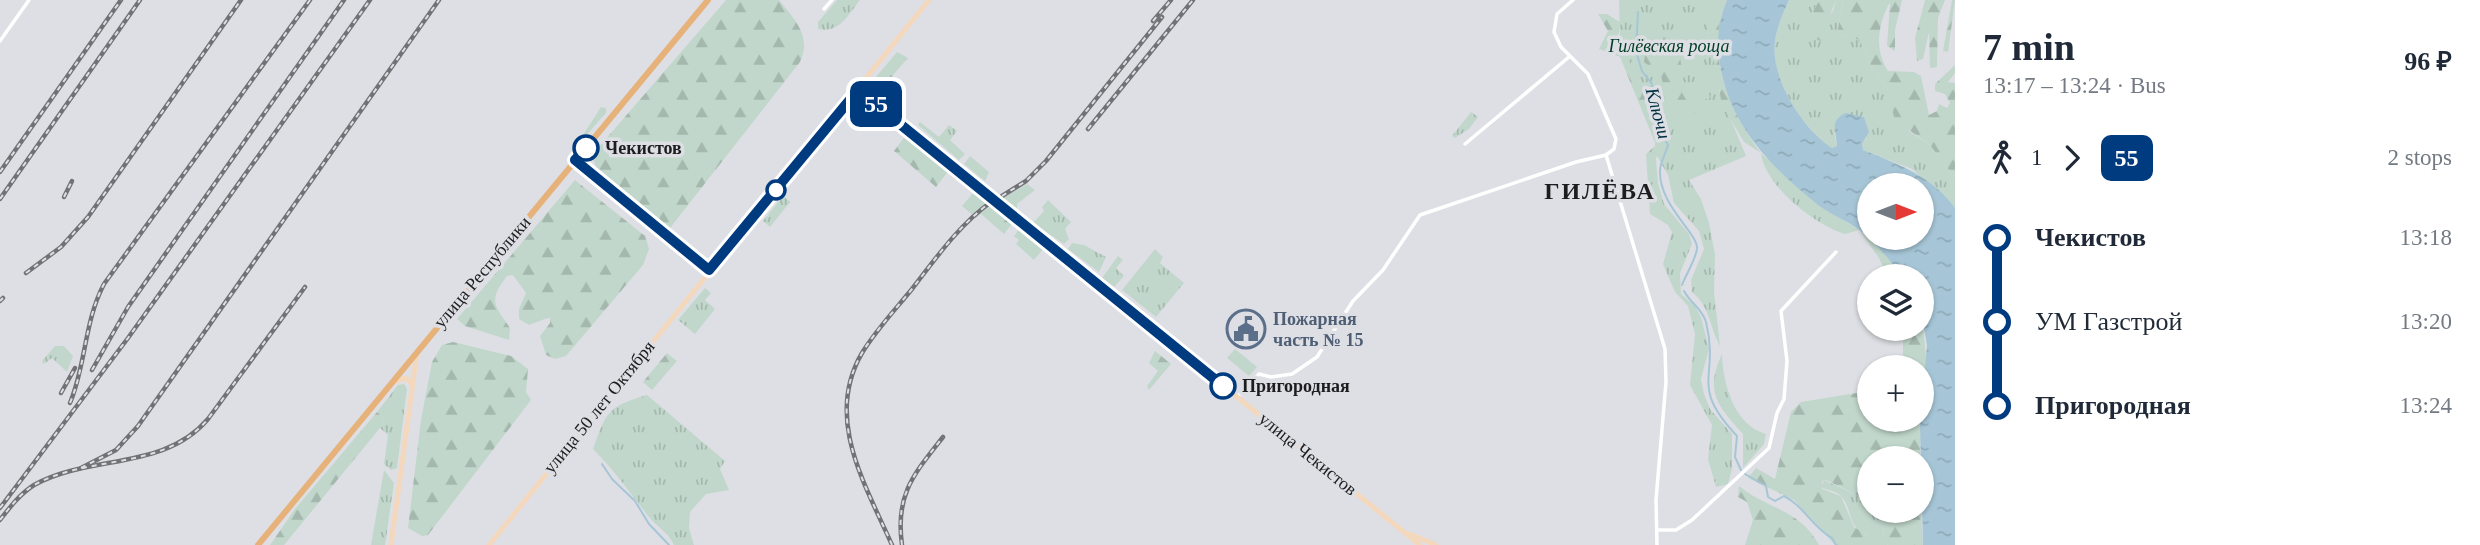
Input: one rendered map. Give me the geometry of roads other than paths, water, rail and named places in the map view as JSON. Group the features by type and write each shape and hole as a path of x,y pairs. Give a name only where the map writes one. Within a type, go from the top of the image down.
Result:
{"main road":[{"name":"улица Республики","path":"258,545 708,0"},
{"name":"улица 50 лет Октября","path":"489,545 929,0"},
{"name":"улица Чекистов","path":"858,90 1398,527"},
{"path":"575,160 709,270"},
{"path":"391,545 417,352"},
{"path":"391,383 406,378 413,388"},
{"path":"1398,527 1420,545"},
{"path":"1398,527 1436,545"}],"street":[{"path":"0,41 29,0"},
{"path":"824,9 832,0"},
{"path":"1237,397 1259,374 1282,377 1310,363 1353,301 1383,270 1412,223 1420,215 1576,162 1606,155 1614,149 1616,139 1588,74 1569,57 1553,27 1557,15 1573,0"},
{"path":"1465,144 1569,57"},
{"path":"1606,155 1665,349 1666,382 1658,466 1657,545"},
{"path":"1657,530 1676,530 1692,520 1769,448 1777,413 1784,399 1787,361 1781,311 1836,252"}],"water":[{"path":"1727,0 1789,0 1777,31 1775,55 1783,86 1799,115 1832,148 1837,146 1837,119 1846,113 1864,117 1869,132 1862,144 1863,150 1914,173 1857,173 1857,228 1813,201 1770,162 1747,132 1729,98 1723,79 1718,39"},
{"path":"1934,186 1955,208 1955,545 1923,545 1922,523 1934,523 1934,446 1921,446 1920,432 1934,432 1934,355 1926,355 1926,341 1934,341 1934,264 1892,264 1882,251 1934,250"}],"waterway":[{"name":"Ключи","path":"1638,12 1636,51 1642,71 1652,84 1652,100 1660,129 1668,145 1660,168 1661,184 1672,207 1692,235 1697,249 1682,285"},
{"name":"Ключи","path":"1684,291 1706,322 1710,357 1709,392 1722,419 1737,436 1735,457 1741,470"},
{"path":"602,464 669,545"},
{"name":"Ключи","path":"1745,474 1766,486 1768,497 1775,501 1784,496 1791,500 1819,529 1832,538 1836,545"}],"railway":[{"path":"0,172 121,0"},
{"path":"0,199 140,0"},
{"path":"26,273 61,247 88,217 241,0"},
{"path":"70,403 92,313 104,284 310,0"},
{"path":"92,370 128,307 344,0"},
{"path":"0,508 128,338 370,0"},
{"path":"81,468 116,450 138,426 439,0"},
{"path":"1153,21 1171,0"},
{"path":"1088,129 1193,0"},
{"path":"1002,196 1026,181 1046,161 1162,17"},
{"path":"64,197 72,181"},
{"path":"892,545 853,450 847,402 851,377 862,353 879,328 948,242 991,202"},
{"path":"0,520 34,485 56,475 148,455 170,447 190,435 208,419 305,287"},
{"path":"0,301 3,298"},
{"path":"61,393 75,368"},
{"path":"902,545 901,512 904,498 915,474 943,437"}],"place":[{"name":"Чекистов","path":"586,148"},
{"name":"Пожарная часть № 15","path":"1246,329"},
{"name":"Пригородная","path":"1223,386"}],"district":[{"name":"ГИЛЁВА","path":"1600,191"}],"park label":[{"name":"Гилёвская роща","path":"1669,46"}]}
